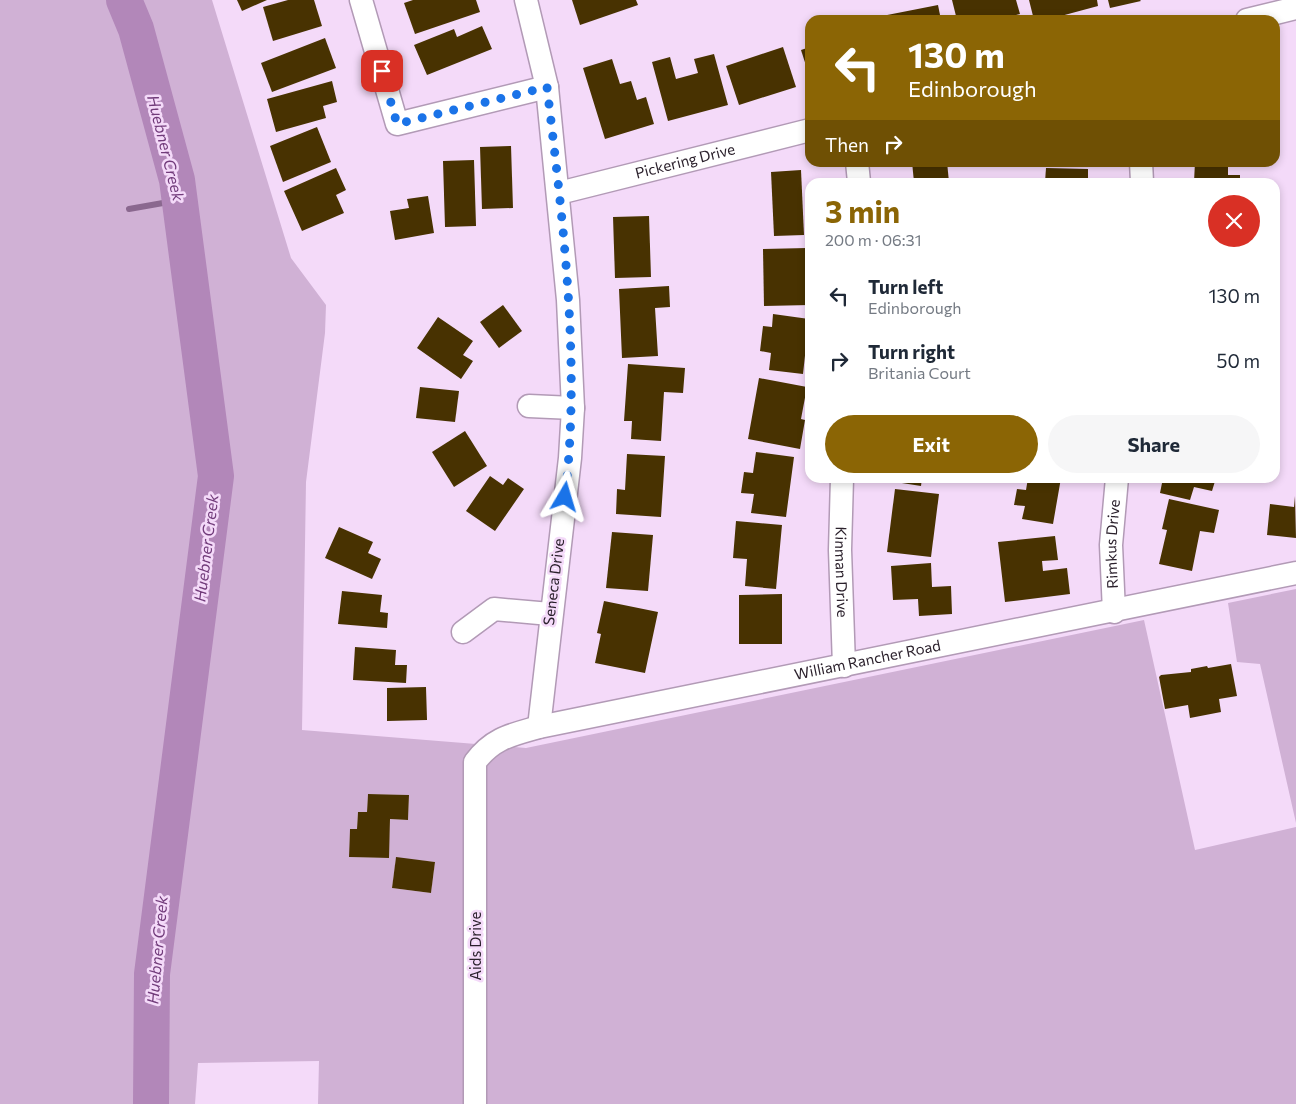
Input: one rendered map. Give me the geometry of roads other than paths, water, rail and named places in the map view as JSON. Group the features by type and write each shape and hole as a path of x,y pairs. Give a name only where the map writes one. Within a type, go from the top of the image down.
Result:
{"street":[{"path":"361,0 397,124 547,87"},
{"name":"Seneca Drive","path":"526,0 547,87 559,193 568,300 572,408 570,458 550,614 539,727"},
{"path":"1267,15 1296,8"},
{"name":"Pickering Drive","path":"559,193 805,131"},
{"path":"529,406 572,408"},
{"name":"Kinman Drive","path":"842,483 840,550 844,666"},
{"name":"Rimkus Drive","path":"1114,612 1111,545 1117,483"},
{"name":"William Rancher Road","path":"475,788 475,762 484,750 498,740 539,727 1114,612 1296,573"},
{"path":"463,632 494,609 550,614"},
{"name":"Aids Drive","path":"475,788 475,1104"}],"waterway":[{"name":"Huebner Creek","path":"124,0 136,29 177,180 216,476 152,974 151,1104"},
{"path":"129,209 180,200"}]}
